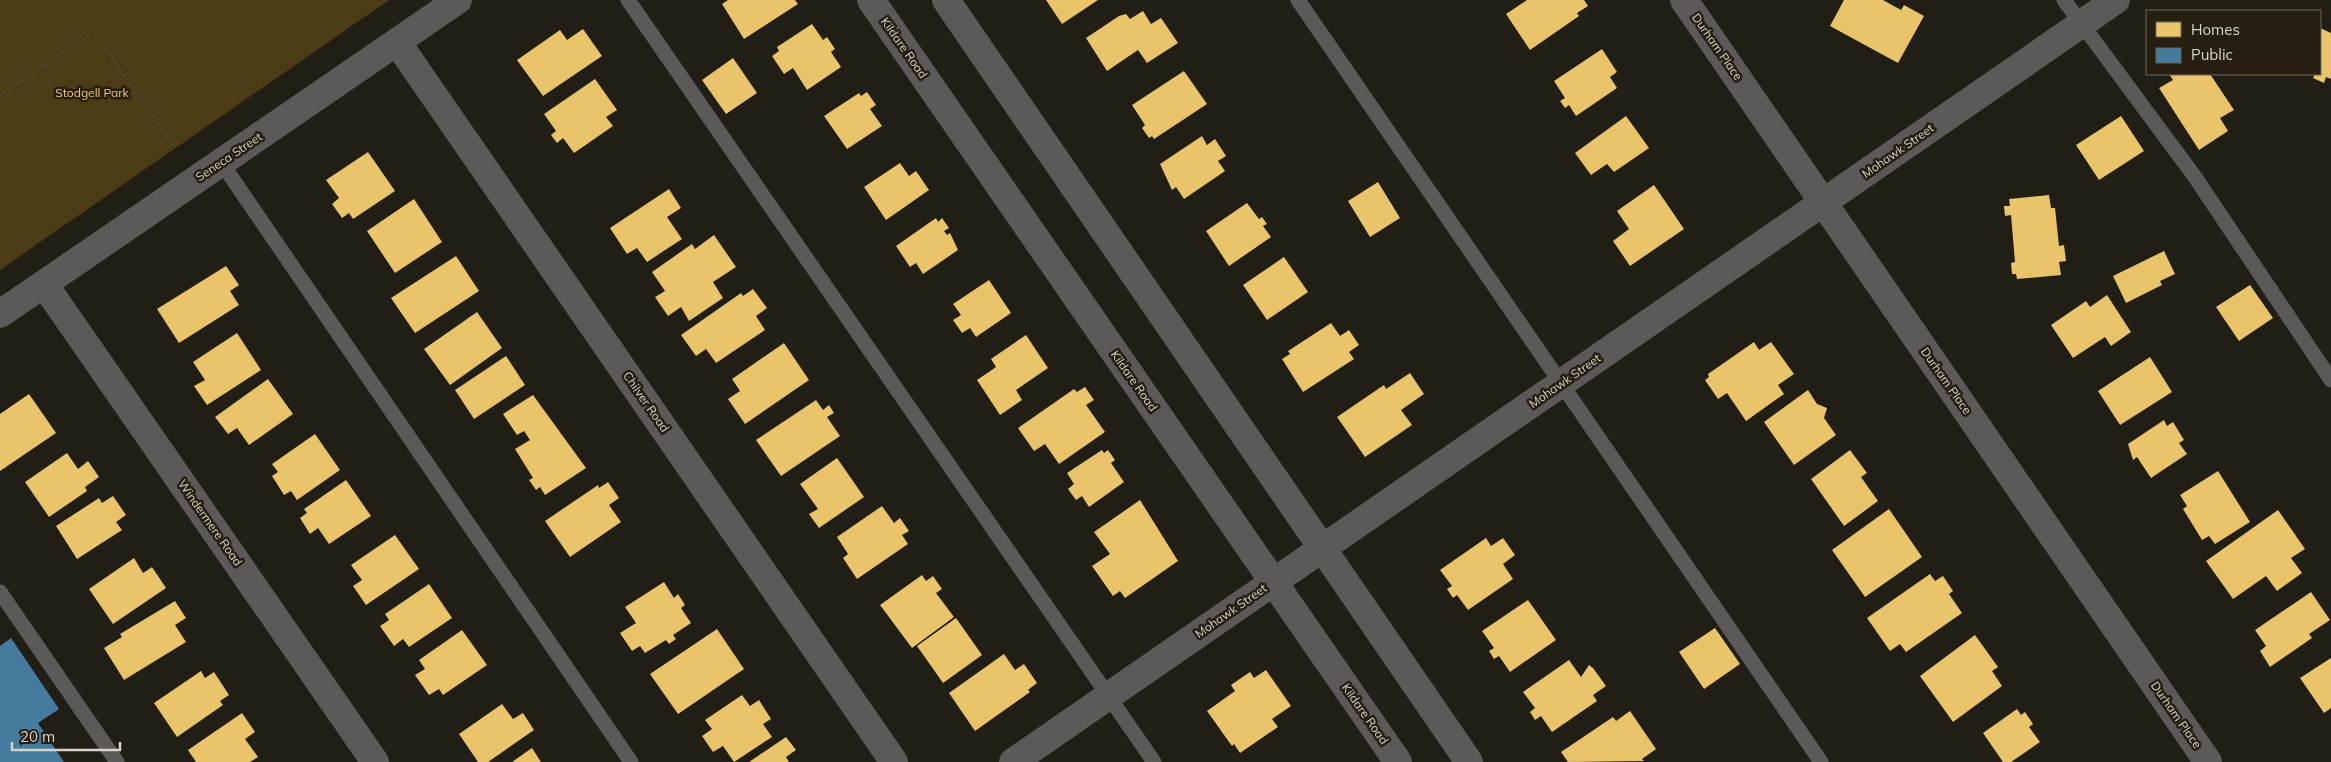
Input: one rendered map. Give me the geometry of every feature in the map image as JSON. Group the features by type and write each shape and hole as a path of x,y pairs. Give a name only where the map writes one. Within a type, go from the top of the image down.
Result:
{"street":[{"name":"Seneca Street","path":"0,314 458,0"},
{"name":"Kildare Road","path":"871,0 1398,762"},
{"path":"946,0 1469,762"},
{"name":"Durham Place","path":"1684,0 2208,762"},
{"name":"Mohawk Street","path":"1012,762 2116,0"},
{"name":"Chilver Road","path":"397,42 894,762"},
{"name":"Windermere Road","path":"44,284 375,762"}],"lane":[{"path":"628,0 1154,762"},
{"path":"1298,0 1821,762"},
{"path":"2064,0 2194,177 2331,380"},
{"path":"221,162 630,762"},
{"path":"0,592 117,762"}],"path":[{"path":"0,95 90,35"},
{"path":"104,46 173,145"}],"green space":[{"name":"Stodgell Park","path":"0,0 389,0 0,270"}],"building: Homes":[{"path":"728,0 795,0 798,4 744,39 722,4"},
{"path":"1046,0 1098,0 1062,24"},
{"path":"1527,0 1584,0 1588,6 1577,13 1579,16 1530,50 1506,14"},
{"path":"1844,0 1883,0 1901,10 1904,5 1924,16 1898,63 1830,26"},
{"path":"1143,11 1151,24 1161,18 1178,43 1147,63 1138,50 1107,71 1086,38 1119,16 1126,14 1130,19"},
{"path":"812,24 823,40 827,37 835,49 831,52 841,67 807,90 793,68 784,74 772,56 779,51 777,47"},
{"path":"2321,28 2331,33 2331,79 2326,77 2324,83 2313,78 2314,75 2321,75"},
{"path":"583,29 602,56 543,96 517,60 560,30 567,40"},
{"path":"1602,49 1617,72 1610,77 1617,88 1576,116 1569,105 1565,108 1560,101 1565,98 1554,81"},
{"path":"733,58 757,93 726,114 702,80"},
{"path":"1184,71 1207,104 1154,139 1152,136 1149,138 1142,128 1145,125 1132,105"},
{"path":"2170,75 2211,75 2234,110 2220,118 2228,131 2199,150 2159,88 2173,80"},
{"path":"595,79 617,110 606,117 613,126 574,153 563,138 557,143 551,135 556,131 544,114"},
{"path":"867,92 876,105 870,109 882,126 847,149 824,116 859,93 861,96"},
{"path":"1626,116 1649,148 1614,172 1607,164 1591,175 1575,153"},
{"path":"2121,116 2144,151 2099,180 2076,145"},
{"path":"1202,136 1207,145 1215,139 1226,156 1218,161 1225,171 1184,199 1176,187 1172,190 1160,164"},
{"path":"368,152 395,191 353,219 349,213 342,218 332,204 339,198 326,180"},
{"path":"900,163 909,176 916,171 929,190 886,220 864,187"},
{"path":"1378,182 1400,218 1370,237 1348,201"},
{"path":"1654,185 1684,229 1630,266 1613,241 1629,229 1617,211"},
{"path":"669,189 681,208 667,217 682,239 647,262 637,248 627,254 610,228"},
{"path":"2049,195 2051,208 2055,208 2059,246 2064,245 2066,261 2059,262 2061,275 2017,279 2016,274 2012,274 2011,263 2015,262 2011,215 2005,216 2004,206 2010,206 2009,199"},
{"path":"414,199 442,242 395,273 367,231"},
{"path":"1247,203 1259,219 1262,217 1267,224 1263,226 1271,237 1229,266 1206,231"},
{"path":"936,218 938,222 942,218 949,228 944,231 947,235 950,233 958,250 923,274 916,263 910,267 896,246"},
{"path":"714,235 736,267 713,282 723,298 689,321 681,307 668,316 655,297 665,291 652,272 692,244 695,249"},
{"path":"2164,251 2175,274 2160,281 2162,285 2126,303 2113,276"},
{"path":"456,256 479,291 415,333 391,298"},
{"path":"1284,257 1308,292 1267,320 1243,285"},
{"path":"226,266 239,285 230,291 239,305 179,343 157,309"},
{"path":"989,280 1011,313 976,337 970,328 962,333 953,320 961,315 953,304"},
{"path":"2250,285 2273,318 2239,341 2216,307"},
{"path":"753,289 767,308 756,316 765,330 716,363 706,349 696,356 681,335 741,293 743,296"},
{"path":"2107,295 2131,332 2111,346 2105,337 2073,358 2051,325 2086,301 2090,307"},
{"path":"477,312 502,348 450,385 424,349"},
{"path":"1331,323 1340,336 1349,330 1359,345 1349,352 1354,359 1303,392 1282,359 1290,354 1288,351"},
{"path":"237,333 261,370 207,405 194,386 205,380 193,362"},
{"path":"1026,335 1048,368 1016,390 1022,400 1000,415 977,380 996,367 991,359"},
{"path":"1754,342 1759,350 1771,342 1794,374 1778,385 1784,394 1746,421 1727,393 1718,399 1705,380 1709,377 1708,374"},
{"path":"784,343 809,380 745,424 728,399 740,391 732,379"},
{"path":"506,356 525,385 474,419 455,390"},
{"path":"2150,357 2172,392 2120,425 2098,391"},
{"path":"1410,373 1424,394 1401,410 1412,425 1365,457 1337,417 1384,385 1386,389"},
{"path":"268,379 293,414 249,445 237,428 228,434 215,417"},
{"path":"1085,387 1094,400 1086,405 1105,432 1059,464 1045,444 1034,451 1018,428 1074,389 1077,392"},
{"path":"1808,390 1817,404 1827,408 1824,418 1836,435 1794,465 1764,422"},
{"path":"29,394 56,433 0,471 0,414"},
{"path":"533,395 586,468 545,495 540,487 536,490 529,480 533,478 515,449 530,440 524,431 517,435 503,414"},
{"path":"816,400 823,410 829,405 834,413 827,417 840,436 781,476 756,440"},
{"path":"2164,420 2167,426 2173,422 2184,440 2179,443 2187,454 2151,478 2137,457 2133,460 2128,444"},
{"path":"315,434 340,470 297,500 291,491 284,495 272,476 278,472 272,464"},
{"path":"1102,450 1104,453 1108,450 1115,460 1111,463 1124,482 1089,507 1082,496 1076,500 1068,489 1074,484 1067,473"},
{"path":"1850,450 1867,473 1861,477 1878,501 1844,526 1811,479"},
{"path":"67,453 78,469 88,461 99,477 85,487 87,491 49,517 25,482"},
{"path":"837,458 864,497 819,528 809,514 818,509 800,484"},
{"path":"2218,471 2250,522 2215,544 2209,536 2202,540 2183,509 2187,506 2180,495"},
{"path":"346,480 371,516 329,544 318,528 310,534 300,518 307,513 304,509"},
{"path":"608,482 619,498 609,505 621,522 570,557 545,521 598,485 599,488"},
{"path":"113,496 126,515 116,522 122,530 77,559 56,526 99,498 102,503"},
{"path":"1140,500 1178,561 1125,598 1120,591 1113,596 1092,566 1110,554 1094,532"},
{"path":"882,506 894,523 900,518 909,531 902,535 908,544 857,579 843,558 848,554 837,537"},
{"path":"1889,509 1922,557 1865,597 1832,550"},
{"path":"2278,510 2305,549 2291,558 2302,573 2277,591 2266,576 2233,599 2206,561"},
{"path":"395,535 419,569 366,605 353,586 362,580 351,565"},
{"path":"1486,538 1491,546 1503,538 1515,555 1503,564 1513,579 1468,610 1457,595 1453,598 1447,589 1452,586 1440,570"},
{"path":"134,558 143,573 152,567 166,588 113,624 89,589"},
{"path":"1930,574 1935,581 1943,576 1953,591 1949,594 1962,613 1906,652 1900,644 1890,651 1867,618"},
{"path":"922,575 926,581 933,576 942,589 936,593 954,617 912,648 880,605"},
{"path":"664,582 674,598 678,594 685,605 681,608 691,623 673,635 676,639 669,644 666,640 645,653 640,646 632,651 620,633 636,623 625,607"},
{"path":"429,584 452,618 409,647 403,639 394,646 380,626 389,620 385,614"},
{"path":"2311,592 2330,620 2309,634 2312,638 2270,667 2260,651 2266,646 2255,630"},
{"path":"1528,600 1556,640 1510,672 1499,656 1494,659 1489,651 1494,648 1482,631"},
{"path":"175,601 186,618 175,625 186,642 124,680 104,648 122,637 120,634"},
{"path":"956,618 982,655 943,683 917,646"},
{"path":"1715,628 1740,664 1704,689 1679,652"},
{"path":"717,629 744,669 678,714 650,674"},
{"path":"462,630 487,665 443,695 439,689 429,695 415,675 425,669 419,660"},
{"path":"1975,635 1998,667 1992,671 2002,686 1953,722 1920,676"},
{"path":"1004,654 1015,670 1024,664 1037,683 1028,690 1030,692 975,731 949,693"},
{"path":"2331,658 2331,708 2324,713 2300,678"},
{"path":"1569,660 1581,677 1589,665 1606,686 1593,695 1597,701 1552,732 1541,716 1535,720 1530,712 1535,708 1523,692"},
{"path":"1266,670 1291,706 1272,719 1278,727 1240,753 1234,744 1232,746 1207,711 1235,691 1231,685 1250,672 1254,678"},
{"path":"201,671 205,678 214,672 229,695 220,701 223,705 177,737 154,703"},
{"path":"742,695 750,706 759,700 771,719 763,724 772,737 734,762 723,746 713,752 702,736 712,729 705,720"},
{"path":"502,704 513,719 523,713 534,730 488,762 478,762 459,734"},
{"path":"2017,709 2021,715 2025,712 2033,724 2029,727 2040,742 2011,762 2003,762 1983,733"},
{"path":"1630,711 1656,749 1642,759 1644,761 1568,762 1561,752 1613,717 1616,721"},
{"path":"242,713 255,732 245,739 258,757 250,762 196,762 188,750"},
{"path":"786,737 796,750 786,757 789,762 749,762"},
{"path":"532,748 541,762 512,762"}],"building: Public":[{"path":"11,638 59,709 38,723 64,762 0,762 0,646"}]}
